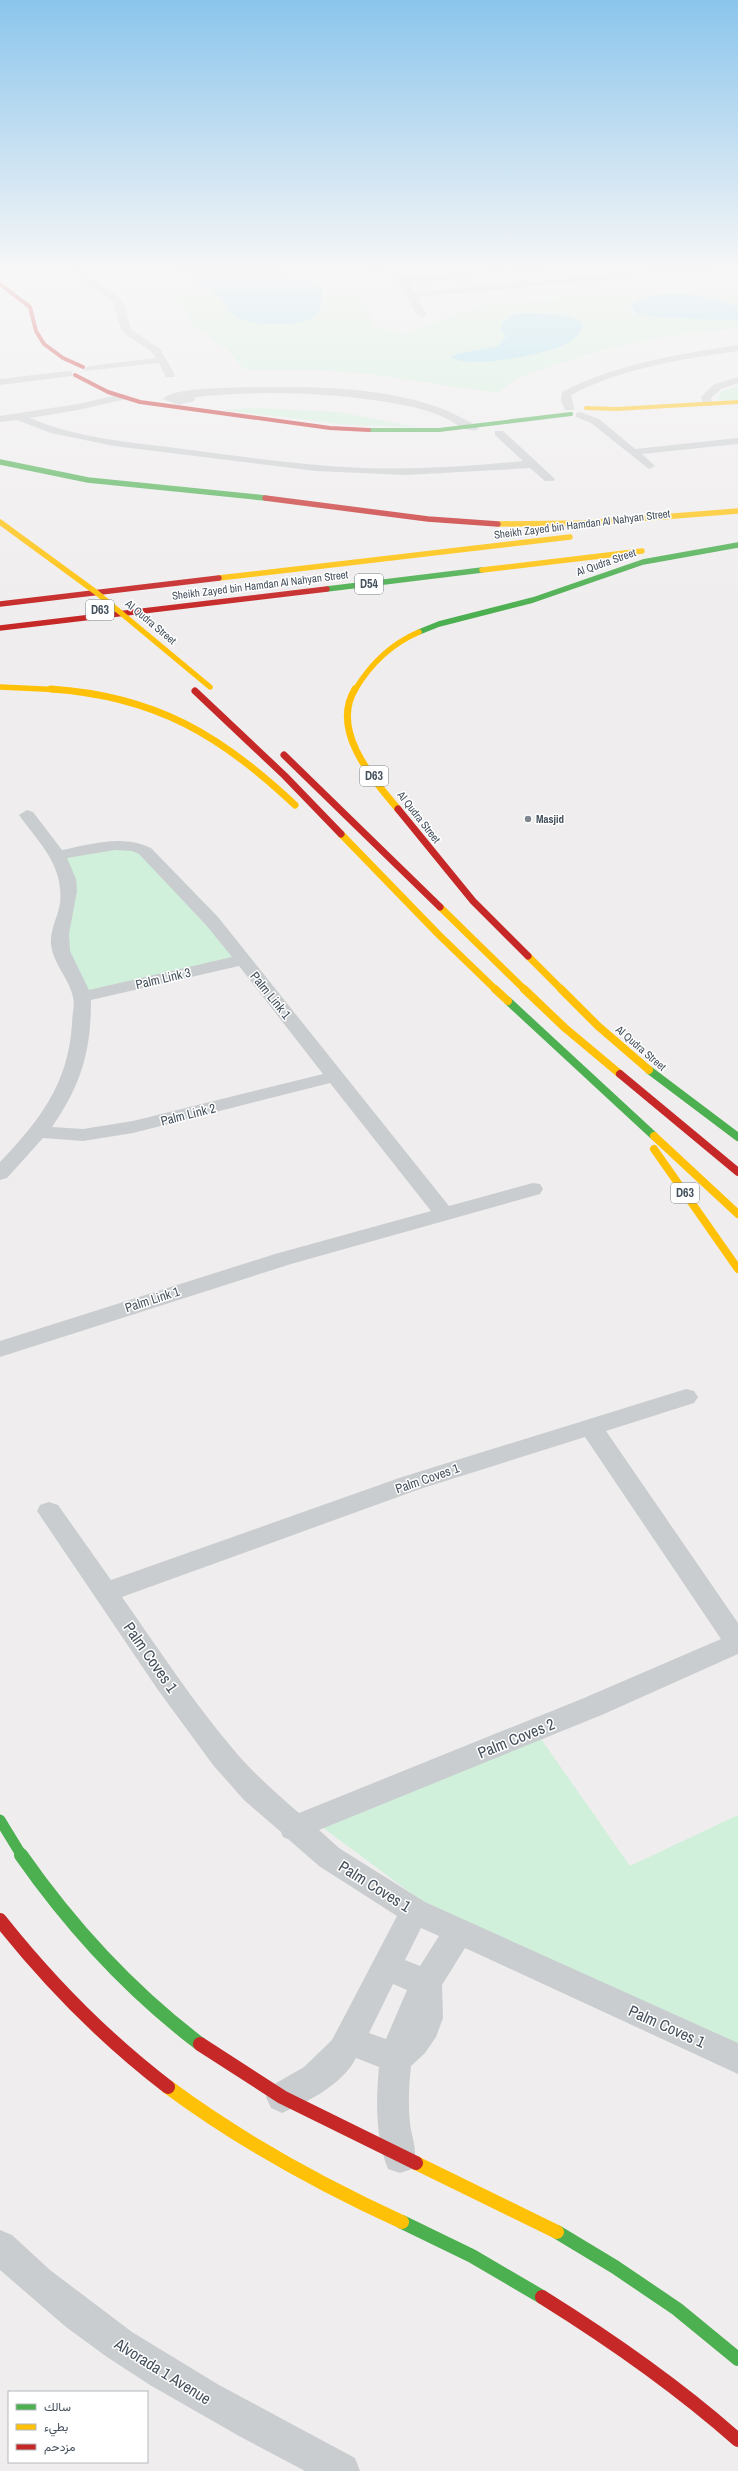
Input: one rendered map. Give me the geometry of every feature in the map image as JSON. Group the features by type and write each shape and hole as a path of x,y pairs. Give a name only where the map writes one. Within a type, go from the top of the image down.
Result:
{"main road":[{"path":"101,382 122,397 163,407 330,428 402,431 473,428 552,415 616,408 738,402"},
{"path":"0,462 38,471 100,480 267,498 399,517 456,522 519,525 600,524 738,511"},
{"name":"Sheikh Zayed bin Hamdan Al Nahyan Street","path":"643,528 738,517"},
{"name":"Al Qudra Street","path":"0,522 97,593 212,689"},
{"name":"Sheikh Zayed bin Hamdan Al Nahyan Street","path":"0,604 579,536"},
{"name":"Sheikh Zayed bin Hamdan Al Nahyan Street","path":"0,628 738,540"},
{"name":"Al Qudra Street","path":"738,545 655,559 619,569 544,597 427,628 397,642 381,654 360,680 348,704 347,725 357,752 390,800 473,901 540,970 598,1026 677,1095 697,1106 738,1137"},
{"name":"Al Qudra Street","path":"70,587 115,622"},
{"path":"0,687 44,687 90,691 127,699 162,711 199,729 230,748 302,810"},
{"name":"D63","path":"192,688 286,776 439,935 738,1214"},
{"path":"278,749 350,816 565,1028 738,1172"},
{"path":"319,826 350,851 377,869"},
{"path":"677,1095 738,1148"},
{"name":"D63","path":"632,1116 738,1269"},
{"path":"0,1820 34,1875 91,1947 137,1991 188,2034 244,2076 400,2157 553,2230 615,2267 676,2309 738,2359"},
{"path":"0,1920 10,1950 143,2068 198,2110 259,2149 323,2185 464,2251 587,2324 636,2357 685,2394 738,2440"}],"street":[{"path":"592,382 566,394 566,400 649,466"},
{"path":"708,404 706,397 711,390 732,382"},
{"path":"184,395 262,389 347,394 422,406 456,418 473,428"},
{"path":"0,419 122,397"},
{"path":"18,416 50,429 98,440 298,466 363,470 430,471 532,464"},
{"path":"499,433 549,479"},
{"path":"633,452 738,441"},
{"path":"0,1174 38,1132 61,1100 78,1061 82,1043 82,997 61,952 60,932 69,895 68,879 59,855 27,815"},
{"name":"Palm Link 1","path":"59,855 116,845 141,848 212,921 444,1214"},
{"name":"Palm Link 3","path":"82,997 243,960"},
{"name":"Palm Link 2","path":"38,1132 83,1135 133,1127 336,1076"},
{"name":"Palm Link 1","path":"0,1348 254,1268 533,1189"},
{"name":"Palm Coves 1","path":"107,1592 411,1483 686,1397"},
{"path":"590,1426 738,1643"},
{"name":"Palm Coves 1","path":"49,1511 107,1592 167,1682 223,1757 254,1791 293,1828 329,1857 415,1911 738,2059"},
{"name":"Palm Coves 2","path":"293,1828 594,1706 738,1643"},
{"path":"282,2097 306,2085 328,2069 349,2040 388,1967 415,1911"},
{"path":"400,2157 393,2128 391,2099 396,2058 411,2048 422,2034 429,2018 430,2006 426,1984 459,1932"},
{"path":"388,1967 426,1984"},
{"path":"349,2040 396,2058"},
{"name":"Alvorada 1 Avenue","path":"0,2247 70,2309 147,2364 228,2411 342,2471"}],"green space":[{"path":"425,382 511,382 498,393"},
{"path":"738,386 738,401 717,400 721,392"},
{"path":"253,408 338,412 416,427 350,425 222,410"},
{"path":"116,848 139,850 237,957 82,992 68,961 61,857"},
{"path":"539,1736 630,1866 738,1815 738,2050 423,1902 322,1827"}],"traffic: fast":[{"path":"369,430 439,430 571,414"},
{"path":"0,462 88,480 265,498"},
{"path":"419,632 439,624 533,600 643,562 738,545"},
{"path":"327,589 482,570"},
{"path":"508,1001 654,1136"},
{"path":"649,1070 738,1137"},
{"path":"0,1820 41,1884 88,1942 141,1996 169,2021 200,2044"},
{"path":"402,2222 472,2256 542,2297"},
{"path":"557,2232 615,2267 677,2309 738,2359"}],"traffic: slow":[{"path":"586,408 616,409 738,402"},
{"path":"498,524 585,523 738,511"},
{"path":"0,522 97,593 210,687"},
{"path":"219,578 570,537"},
{"path":"482,570 642,551"},
{"path":"398,809 380,787 362,760 349,731 347,717 348,704 359,683 378,658 396,644 419,632"},
{"path":"0,687 62,689 123,700 153,709 209,735 236,753 259,771 295,805"},
{"path":"341,834 439,935 508,1001"},
{"path":"440,907 565,1028 620,1074"},
{"path":"528,956 598,1026 649,1070"},
{"path":"654,1136 738,1214"},
{"path":"654,1149 738,1269"},
{"path":"168,2087 223,2126 310,2178 402,2222"},
{"path":"416,2163 557,2232"}],"traffic: jam":[{"path":"89,382 108,392 140,402 330,428 369,430"},
{"path":"265,498 428,519 498,524"},
{"path":"0,604 219,578"},
{"path":"0,628 327,589"},
{"path":"195,691 285,776 341,834"},
{"path":"284,755 440,907"},
{"path":"398,809 473,901 528,956"},
{"path":"620,1074 738,1172"},
{"path":"0,1920 38,1966 78,2010 121,2050 168,2087"},
{"path":"200,2044 282,2097 416,2163"},
{"path":"542,2297 594,2329 644,2364 692,2400 738,2440"}],"place":[{"name":"Masjid","path":"528,819"}]}
